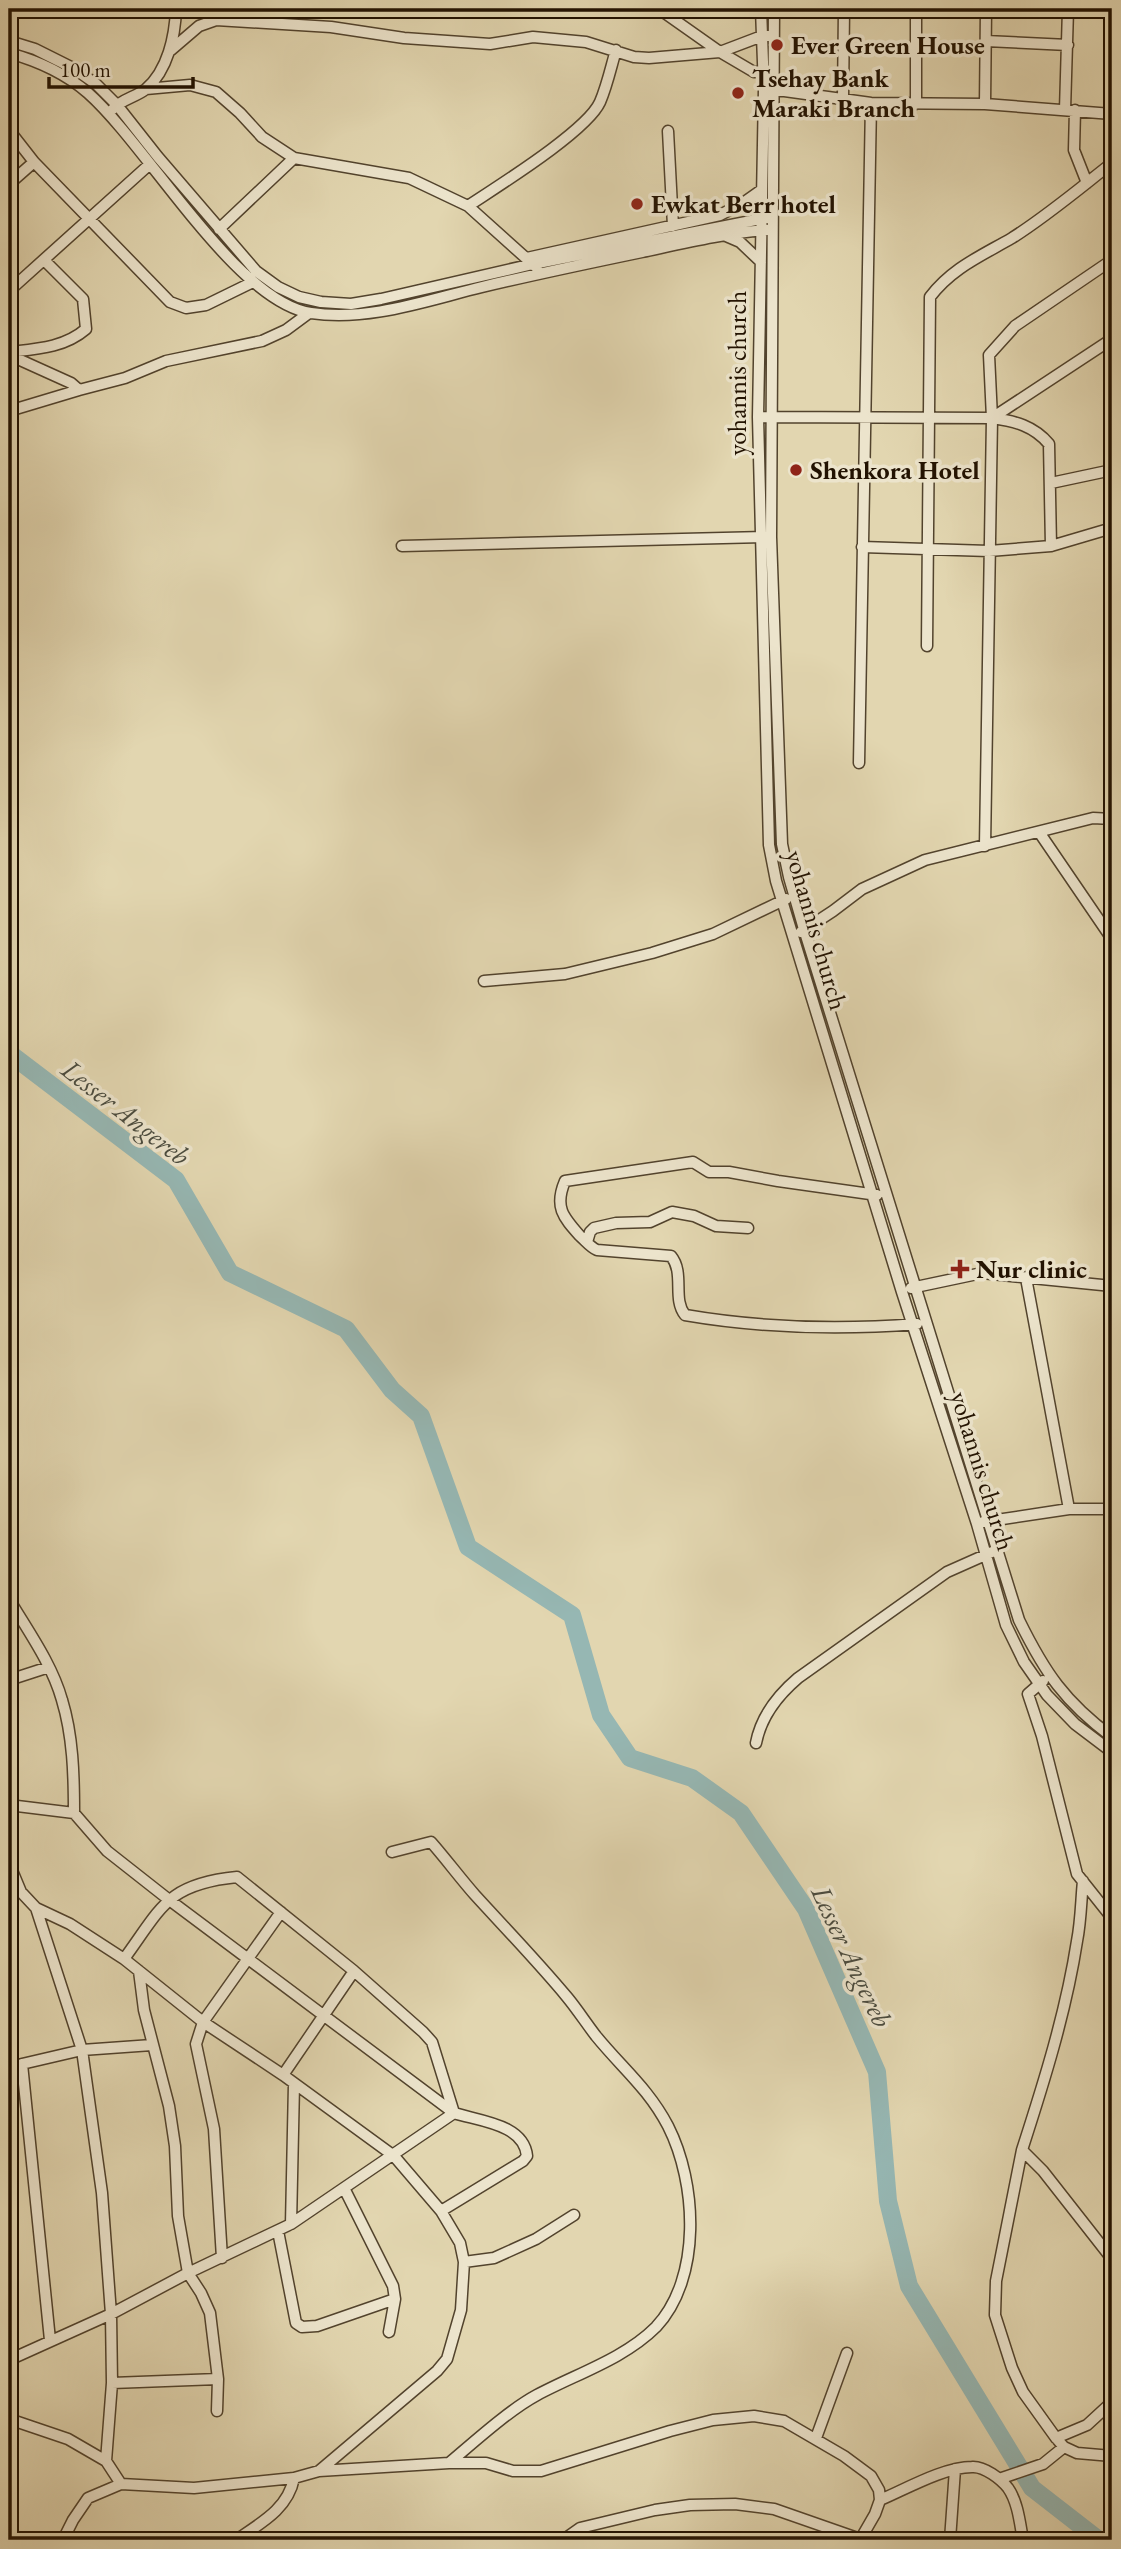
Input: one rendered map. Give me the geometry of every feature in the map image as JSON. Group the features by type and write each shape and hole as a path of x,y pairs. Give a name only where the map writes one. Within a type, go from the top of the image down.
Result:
{"street":[{"path":"171,50 176,9"},
{"path":"659,9 720,52 754,72 769,72"},
{"path":"761,9 762,36 769,72"},
{"path":"774,9 774,36 769,72 766,218 765,537 782,844 804,929 1019,1620 1050,1677 1083,1715 1112,1737"},
{"path":"843,98 844,9"},
{"path":"916,9 916,104"},
{"path":"985,104 986,9"},
{"path":"1068,9 1070,110 1074,150 1087,183"},
{"path":"146,89 171,50 200,26 216,20 331,27 404,38 490,44 533,37 586,42 634,57 649,58 720,52 762,36 774,36"},
{"path":"9,41 35,49 73,68 96,84 150,164 211,238 253,282 272,296 309,313 352,315 383,311 543,272 723,235 766,230"},
{"path":"986,41 1068,45"},
{"path":"468,206 589,118 599,103 616,50"},
{"path":"9,53 62,74 113,109 256,271 278,287 299,297 321,302 351,304 381,299 720,215 760,191"},
{"path":"113,109 146,89 190,85 216,92 240,113 262,138 294,158 409,178 468,206 543,272"},
{"path":"769,89 871,103 985,104 1112,114"},
{"path":"766,218 760,191 769,89"},
{"path":"859,763 871,103"},
{"path":"9,130 34,162 170,302 186,308 206,305 253,282"},
{"path":"668,131 673,226"},
{"path":"219,229 294,158"},
{"path":"9,184 34,162"},
{"path":"927,646 930,297 941,282 959,267 1013,237 1112,163"},
{"path":"9,291 150,164"},
{"path":"530,261 766,218"},
{"name":"yohannis church","path":"764,417 761,262 766,230"},
{"path":"723,235 740,242 761,262"},
{"path":"9,353 64,343 86,329 83,299 44,260"},
{"path":"985,846 992,418 989,355 1014,326 1112,260"},
{"path":"9,411 125,379 166,361 261,341 286,330 309,313"},
{"path":"992,418 1112,338"},
{"path":"9,353 71,383 79,390"},
{"path":"764,417 992,418 1013,421 1039,431 1049,444 1051,546"},
{"path":"1051,483 1112,470"},
{"path":"862,547 989,551 1051,546 1112,528"},
{"path":"402,546 765,537"},
{"name":"yohannis church","path":"765,537 769,845 782,900 902,1292 986,1553 1006,1625 1024,1662 1038,1683 1075,1724 1112,1752"},
{"path":"793,938 862,889 925,860 1093,818 1112,819"},
{"path":"1039,832 1112,939"},
{"path":"484,981 565,974 675,946 713,934 795,896"},
{"path":"887,1193 873,1195 729,1172 709,1172 692,1162 565,1181 559,1194 560,1208 565,1220 597,1250 671,1256 678,1270 680,1310 685,1315 744,1324 844,1329 928,1323"},
{"path":"587,1242 594,1228 616,1223 650,1222 672,1212 694,1216 716,1226 748,1228"},
{"path":"902,1292 982,1273 1112,1286"},
{"path":"1026,1278 1069,1509"},
{"path":"977,1524 1069,1509 1112,1509"},
{"path":"756,1743 763,1723 780,1693 947,1572 986,1553 999,1550"},
{"path":"9,1599 49,1667 62,1700 74,1767 74,1813 107,1851 454,2113 508,2129 523,2142 527,2156 515,2168 442,2211"},
{"path":"9,1680 49,1667"},
{"path":"1050,1677 1038,1683 1028,1694 1042,1735 1077,1874 1112,1918"},
{"path":"9,1804 74,1813"},
{"path":"392,1852 430,1842 569,2000 597,2037 633,2075 655,2104 669,2129 683,2167 690,2208 688,2255 684,2275 671,2308 655,2328 616,2356 533,2397 449,2463"},
{"path":"9,1850 11,1868 21,1892 36,1908 69,1924 124,1959 203,2022 283,2074 394,2156 442,2211 460,2243 464,2262 461,2311 447,2359 437,2371 319,2471"},
{"path":"124,1959 168,1899 191,1886 214,1879 237,1877 354,1971 432,2042 454,2113"},
{"path":"1083,1881 1077,1940 1067,1987 1046,2076 1022,2150 996,2281 995,2315 1012,2368 1023,2392 1056,2438 1064,2447 1077,2453 1112,2456"},
{"path":"9,1897 21,1892"},
{"path":"36,1908 82,2050 102,2193 111,2314 112,2383 106,2461"},
{"path":"222,2258 214,2129 196,2044 203,2022 281,1912"},
{"path":"139,1971 144,2010 171,2119 178,2216 188,2273 210,2313 218,2379 218,2411"},
{"path":"283,2074 354,1971"},
{"path":"9,2067 82,2050 152,2045"},
{"path":"22,2064 50,2340"},
{"path":"291,2224 294,2084"},
{"path":"9,2360 111,2314 188,2273 291,2224 454,2113"},
{"path":"1022,2150 1043,2171 1112,2259"},
{"path":"344,2188 393,2286 389,2332"},
{"path":"464,2262 494,2258 536,2239 574,2215"},
{"path":"278,2231 296,2323 302,2327 317,2326 394,2298"},
{"path":"816,2438 847,2353"},
{"path":"112,2383 218,2379"},
{"path":"1056,2438 1087,2425 1112,2402"},
{"path":"63,2540 88,2498 121,2484 194,2488 294,2478 319,2471 449,2463 486,2463 513,2471 541,2471 670,2431 713,2420 754,2416 784,2421 816,2438 871,2476 879,2490 880,2500 875,2514 860,2540 774,2509 735,2504 690,2505 655,2510 580,2528 563,2540"},
{"path":"9,2419 68,2439 106,2461 121,2484"},
{"path":"999,2479 1043,2464 1064,2447"},
{"path":"880,2500 955,2469 974,2466 999,2479 1009,2489 1023,2540"},
{"path":"950,2540 955,2469"},
{"path":"236,2540 274,2514 291,2492 294,2478"}],"waterway":[{"name":"Lesser Angereb","path":"9,1053 176,1180 230,1273 346,1329 392,1390 421,1416 468,1547 572,1615 601,1715 630,1758 692,1778 741,1813 806,1909 877,2072 888,2201 909,2286 1032,2488 1099,2540"}],"place":[{"name":"Ever Green House","path":"777,45"},
{"name":"Tsehay Bank Maraki Branch","path":"738,93"},
{"name":"Ewkat Berr hotel","path":"637,204"},
{"name":"Shenkora Hotel","path":"796,470"},
{"name":"Nur clinic","path":"960,1269"}]}
